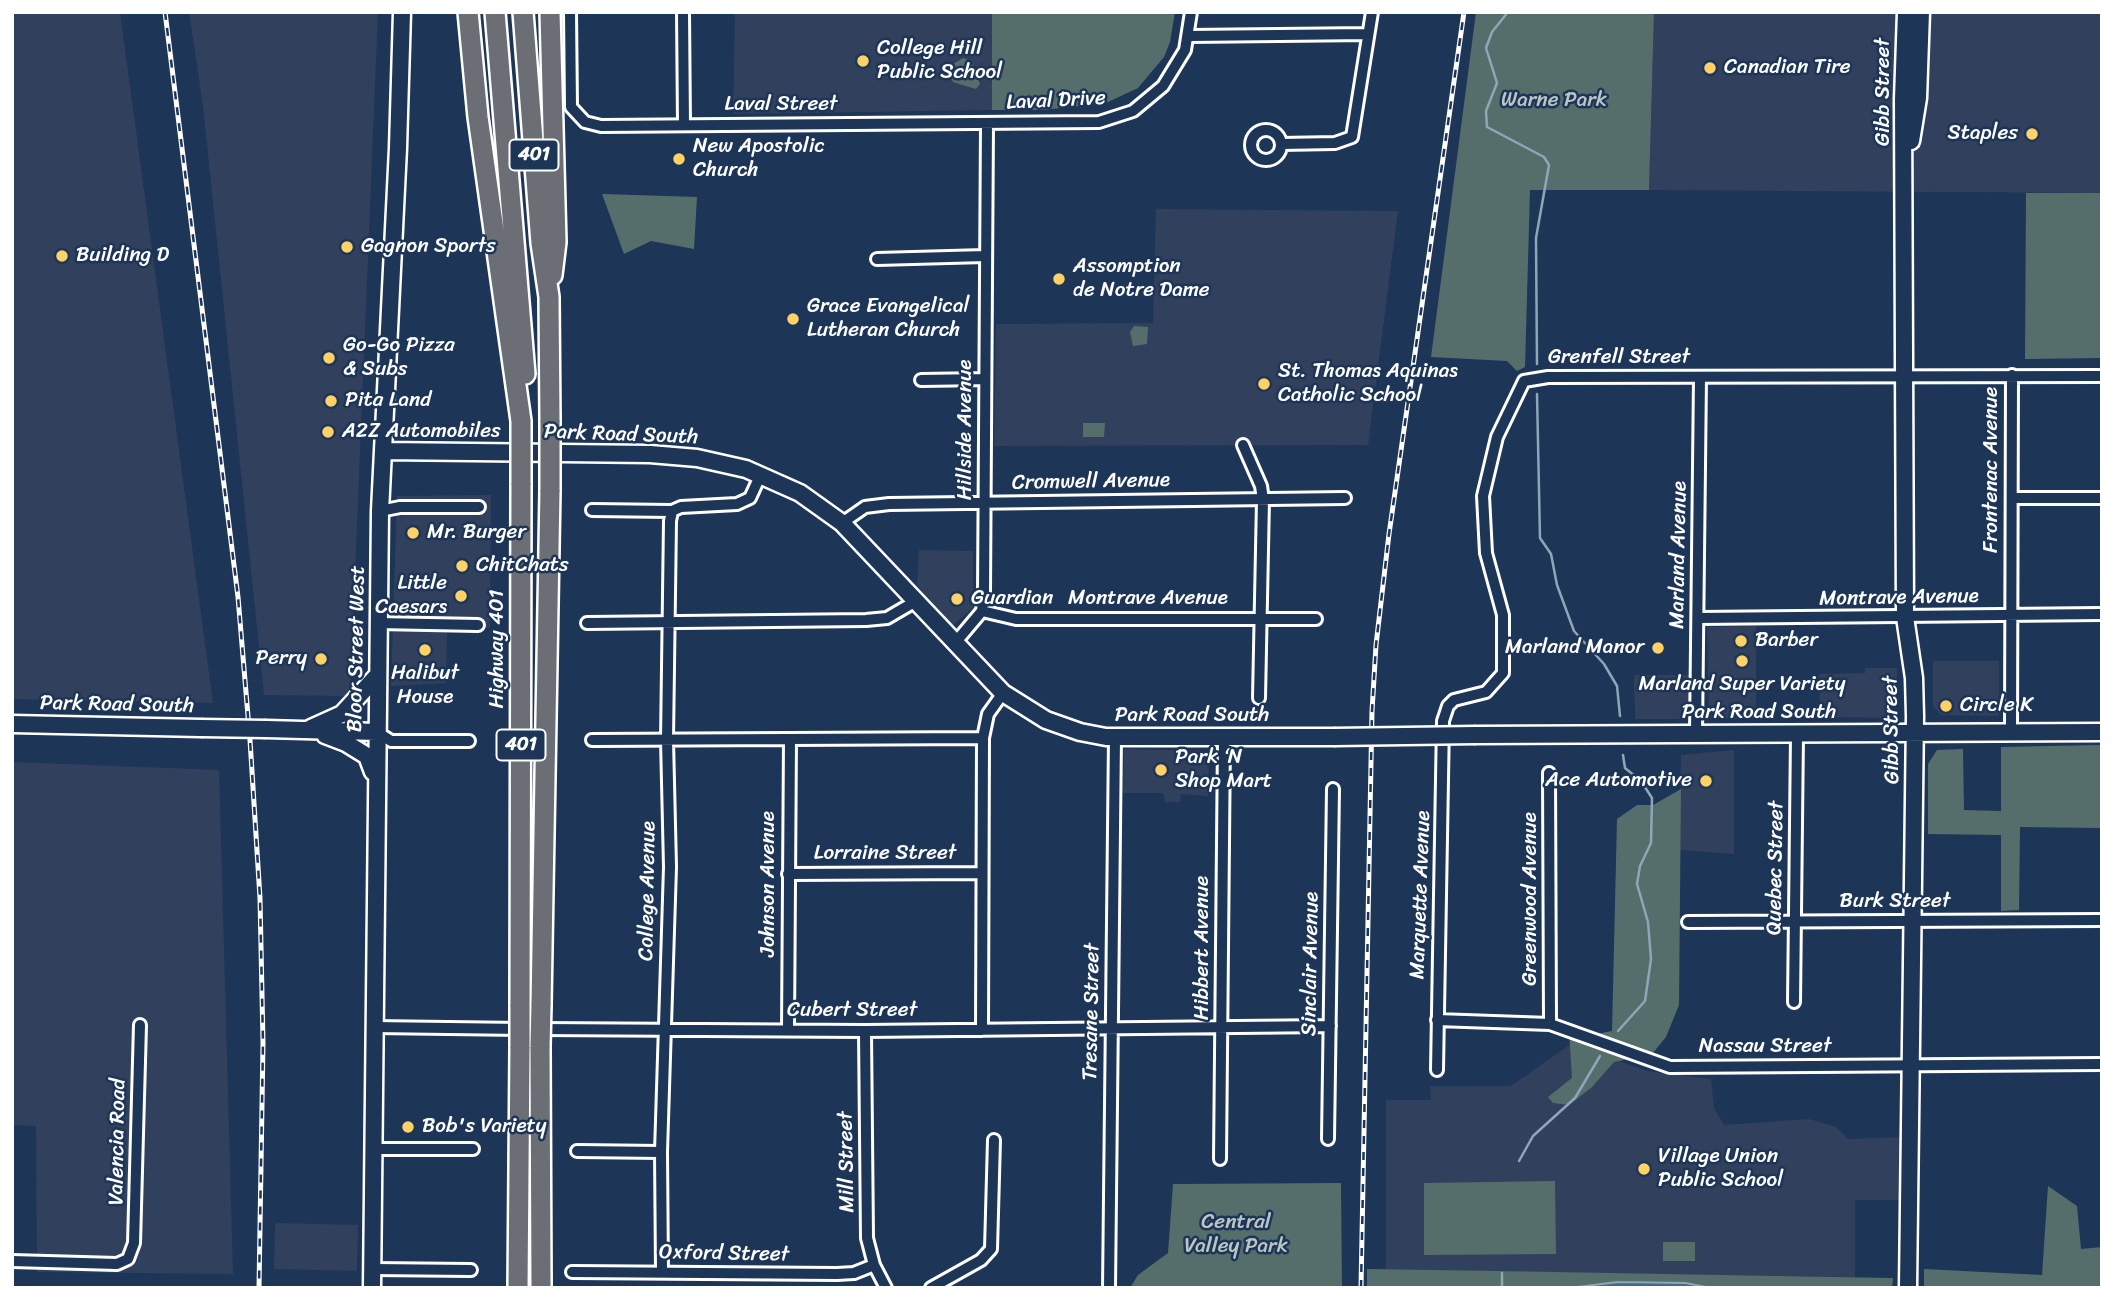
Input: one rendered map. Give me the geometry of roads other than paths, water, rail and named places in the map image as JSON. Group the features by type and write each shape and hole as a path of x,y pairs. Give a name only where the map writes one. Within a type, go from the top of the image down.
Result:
{"highway":[{"path":"468,12 478,117 521,421"},
{"name":"Highway 401","path":"495,12 524,345 521,421 518,1288"},
{"name":"401","path":"523,12 541,243 549,297 550,490 541,1005 541,1288"},
{"path":"549,297 556,242 550,12"}],"main road":[{"name":"Bloor Street West","path":"372,1288 376,677 380,511 402,12"},
{"name":"Gibb Street","path":"1906,12 1903,99 1905,617 1914,678 1915,733 1908,1286"},
{"name":"Gibb Street","path":"1905,171 1919,99 1921,12"},
{"name":"Park Road South","path":"383,450 672,455 717,461 761,474 808,497 842,523 1003,693 1059,726 1115,737 2102,732"},
{"path":"305,730 342,714 376,677"},
{"name":"Park Road South","path":"12,723 377,732"},
{"path":"305,730 346,743 367,756 376,783"}],"street":[{"name":"Laval Street","path":"570,12 570,97 577,116 601,126 987,124"},
{"path":"683,12 684,125"},
{"name":"Laval Drive","path":"987,124 1099,122 1133,111 1153,97 1172,75 1189,36 1191,12"},
{"path":"1281,144 1348,141 1354,131 1371,12"},
{"path":"1189,36 1368,34"},
{"name":"Hillside Avenue","path":"982,611 986,502 987,124"},
{"path":"877,259 985,256"},
{"name":"Frontenac Avenue","path":"2011,733 2012,375"},
{"name":"Grenfell Street","path":"1443,721 1448,706 1454,700 1486,692 1503,673 1503,615 1486,553 1483,496 1497,437 1524,381 1534,377 2102,376"},
{"name":"Marland Avenue","path":"1696,734 1700,377"},
{"path":"921,380 985,379"},
{"path":"1243,445 1261,486 1263,500 1259,698"},
{"path":"592,510 666,509 672,512 681,507 737,504 750,498 761,474"},
{"name":"Cromwell Avenue","path":"842,523 865,507 986,502 1345,498"},
{"path":"2012,498 2102,498"},
{"path":"380,511 400,507 480,507"},
{"name":"College Avenue","path":"662,1272 662,1152 670,867 667,740 672,512"},
{"path":"587,623 866,620 887,618 916,601"},
{"path":"955,643 982,611"},
{"name":"Montrave Avenue","path":"982,611 1016,619 1316,619"},
{"name":"Montrave Avenue","path":"1698,618 2102,614"},
{"path":"378,623 478,625"},
{"path":"982,1030 983,738 988,714 1003,693"},
{"name":"Marquette Avenue","path":"1437,1070 1443,721"},
{"name":"Park Road South","path":"377,732 391,741 469,741"},
{"name":"Quebec Street","path":"1794,1002 1797,735"},
{"name":"Tresane Street","path":"1109,1288 1115,737"},
{"name":"Hibbert Avenue","path":"1220,1159 1224,737"},
{"path":"592,740 983,738"},
{"name":"Johnson Avenue","path":"788,1029 790,739"},
{"name":"Greenwood Avenue","path":"1549,773 1550,1024"},
{"name":"Sinclair Avenue","path":"1328,1139 1333,789"},
{"name":"Lorraine Street","path":"788,874 981,873"},
{"name":"Burk Street","path":"1688,922 2102,920"},
{"name":"Nassau Street","path":"1437,1020 1550,1024 1670,1067 2102,1064"},
{"name":"Valencia Road","path":"12,1261 117,1264 128,1259 134,1243 140,1025"},
{"name":"Cubert Street","path":"374,1027 864,1031 1330,1026"},
{"name":"Mill Street","path":"864,1031 867,1238 874,1265 886,1288"},
{"path":"931,1288 982,1260 991,1249 994,1140"},
{"path":"374,1149 473,1149"},
{"path":"577,1151 662,1152"},
{"name":"Oxford Street","path":"572,1272 837,1274 854,1273 874,1265"},
{"path":"372,1269 471,1270"}],"waterway":[{"path":"1508,12 1492,32 1486,48 1497,83 1486,111 1487,127 1544,157 1549,165 1536,238 1537,364"},
{"path":"1537,394 1540,538 1551,554 1557,585 1574,631 1604,664 1617,686 1620,716"},
{"path":"1618,1031 1645,1001 1651,959 1648,922 1637,884 1640,866 1651,843 1652,798 1641,781 1625,768 1623,755"},
{"path":"1519,1161 1533,1136 1575,1098 1600,1056"},
{"path":"1502,1273 1502,1288"}],"railway":[{"path":"165,12 238,597 250,740 260,898 263,1043 259,1288"},
{"path":"1361,1288 1372,711 1376,645 1389,534 1464,12"}],"place":[{"name":"College Hill Public School","path":"863,61"},
{"name":"Canadian Tire","path":"1710,68"},
{"name":"Staples","path":"2032,134"},
{"name":"New Apostolic Church","path":"679,159"},
{"name":"Gagnon Sports","path":"347,247"},
{"name":"Building D","path":"62,256"},
{"name":"Assomption de Notre Dame","path":"1059,279"},
{"name":"Grace Evangelical Lutheran Church","path":"793,319"},
{"name":"Go-Go Pizza & Subs","path":"329,358"},
{"name":"St. Thomas Aquinas Catholic School","path":"1264,384"},
{"name":"Pita Land","path":"331,401"},
{"name":"A2Z Automobiles","path":"328,432"},
{"name":"Mr. Burger","path":"413,533"},
{"name":"ChitChats","path":"462,566"},
{"name":"Little Caesars","path":"461,596"},
{"name":"Guardian","path":"957,599"},
{"name":"Barber","path":"1741,641"},
{"name":"Marland Manor","path":"1658,648"},
{"name":"Halibut House","path":"425,650"},
{"name":"Perry","path":"321,659"},
{"name":"Marland Super Variety","path":"1742,661"},
{"name":"Circle K","path":"1946,706"},
{"name":"Park ‘N Shop Mart","path":"1161,770"},
{"name":"Ace Automotive","path":"1706,781"},
{"name":"Bob's Variety","path":"408,1127"},
{"name":"Village Union Public School","path":"1644,1169"}],"park label":[{"name":"Warne Park","path":"1554,101"},
{"name":"Central Valley Park","path":"1236,1235"}]}
